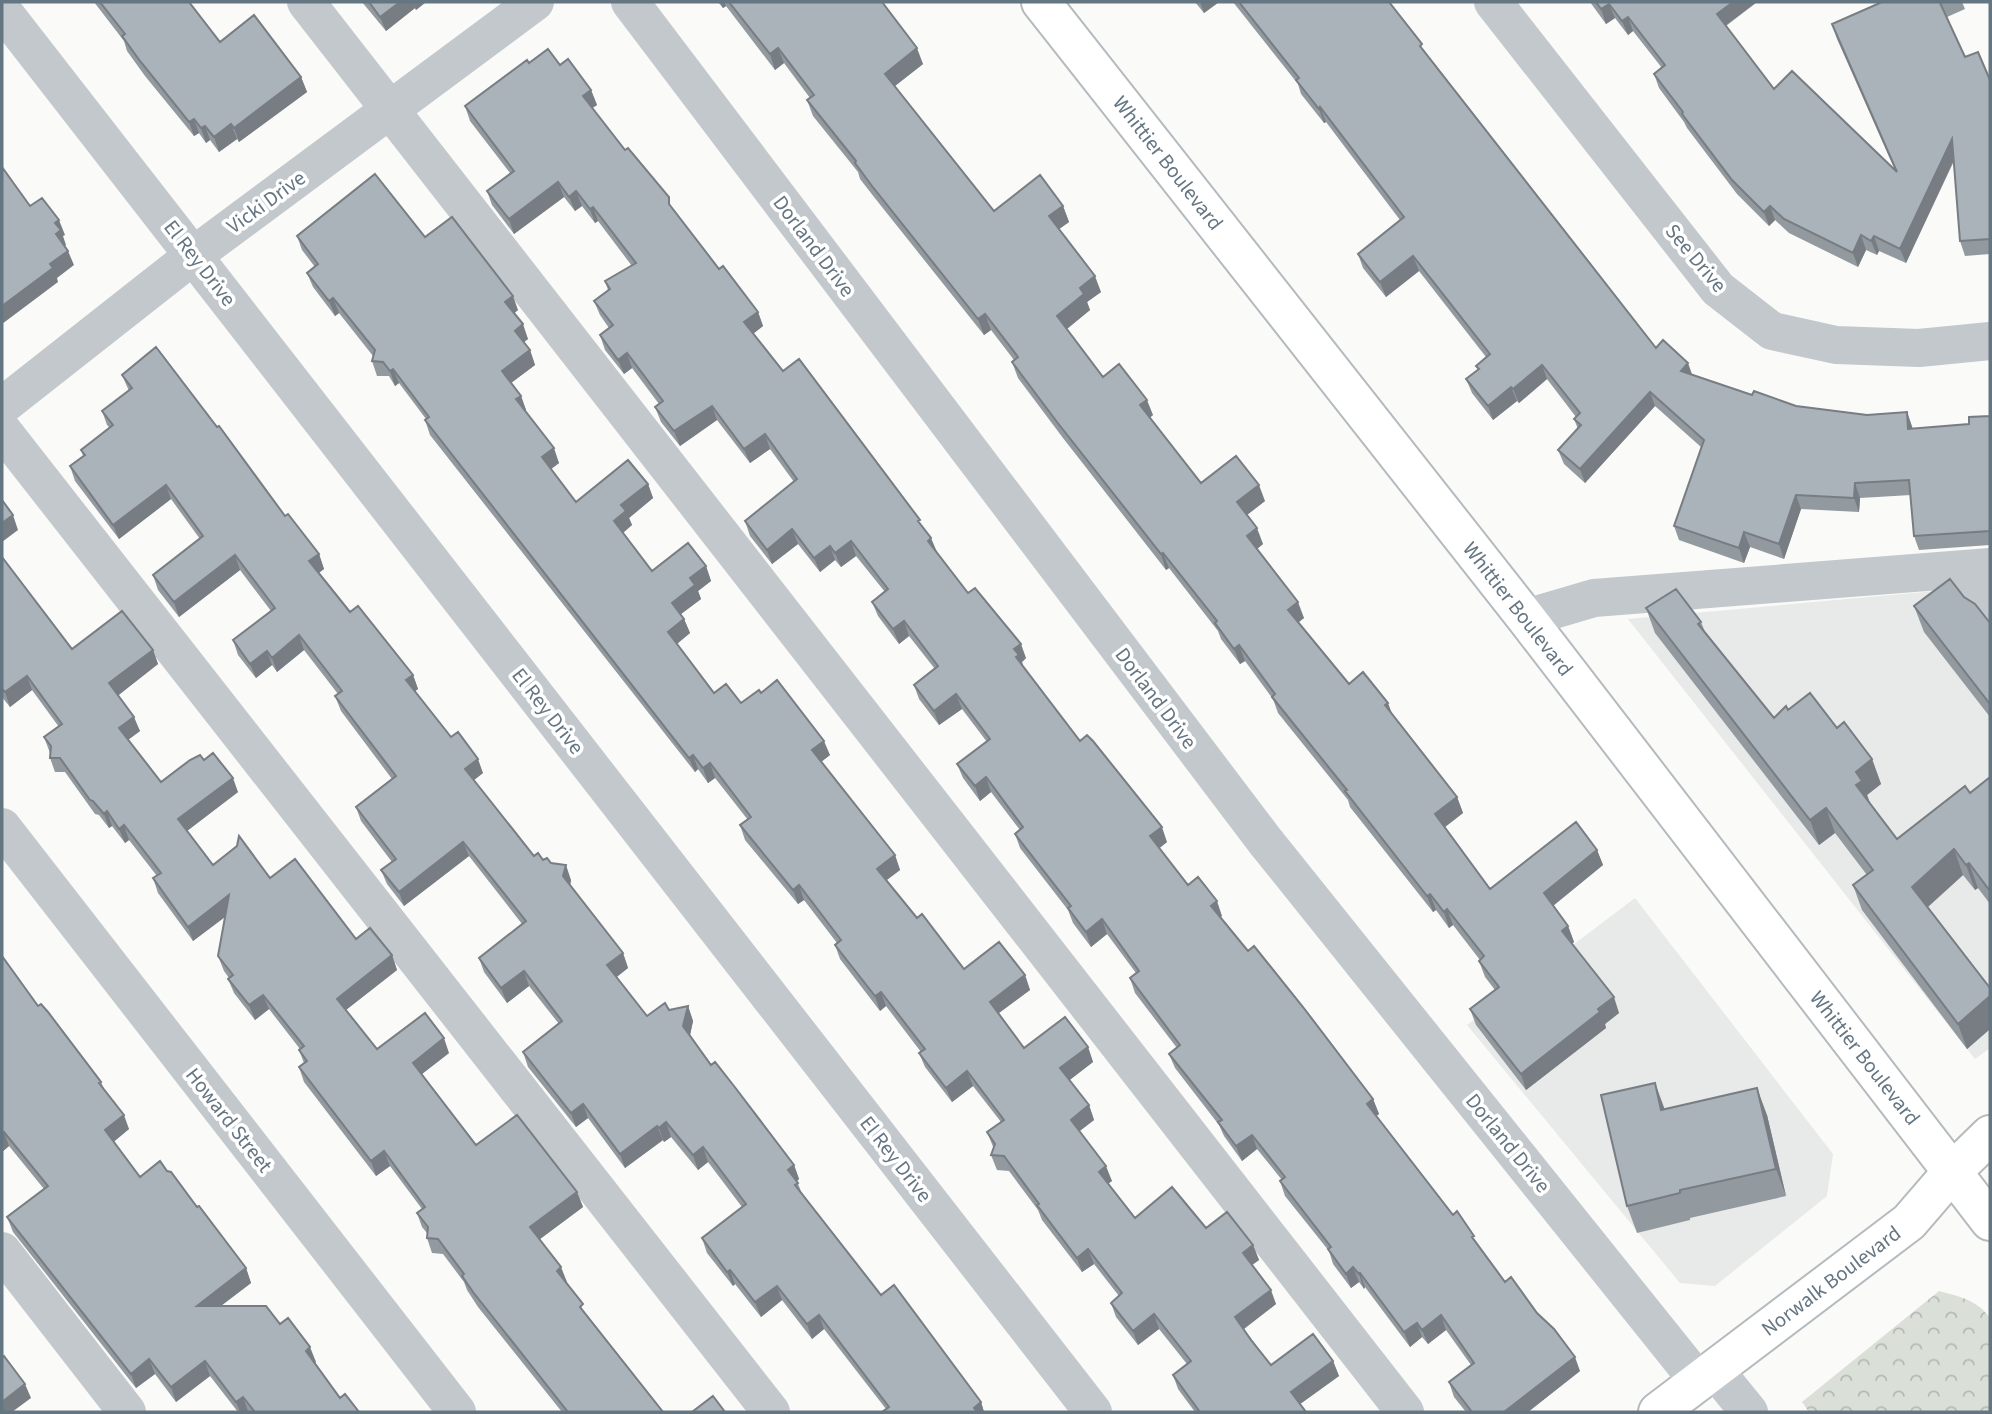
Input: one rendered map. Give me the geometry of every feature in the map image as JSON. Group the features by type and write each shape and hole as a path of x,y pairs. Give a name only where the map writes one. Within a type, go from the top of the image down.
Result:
{"main road":[{"name":"Whittier Boulevard","path":"1041,2 1526,618 1990,1220"},
{"name":"Norwalk Boulevard","path":"1658,1412 1909,1222 1953,1171 1990,1135"}],"street":[{"path":"306,2 1405,1412"},
{"name":"Vicki Drive","path":"2,406 194,255 535,2"},
{"name":"Dorland Drive","path":"629,2 1265,841 1706,1375 1749,1412"},
{"name":"See Drive","path":"1493,2 1718,289 1772,331 1836,345 1919,348 1990,341"},
{"name":"El Rey Drive","path":"2,10 1093,1412"},
{"path":"2,430 771,1412"},
{"path":"1526,618 1594,598 1975,568 1990,608"},
{"name":"Howard Street","path":"2,827 457,1412"},
{"path":"2,1251 127,1412"}],"shaded area":[{"path":"1990,586 1990,1048 1975,1059 1628,619"},
{"path":"1635,898 1833,1154 1827,1196 1715,1286 1680,1283 1467,1025"}],"green space":[{"path":"1939,1291 1974,1303 1990,1318 1990,1412 1809,1412 1802,1402"}],"building":[{"path":"100,2 189,2 220,42 254,15 301,77 234,128 231,124 214,137 205,126 201,128 194,119 189,122 140,61 122,36 125,34"},
{"path":"369,2 400,2 380,17"},
{"path":"729,2 882,2 917,48 885,74 994,211 1040,175 1063,206 1049,216 1095,276 1080,288 1084,294 1057,316 1103,377 1119,364 1147,400 1140,405 1201,483 1236,456 1259,485 1237,502 1257,528 1247,536 1298,602 1288,610 1349,684 1363,672 1388,703 1385,705 1457,797 1435,814 1490,889 1576,822 1597,850 1544,893 1568,926 1562,931 1614,997 1598,1009 1600,1012 1521,1074 1470,1009 1499,987 1479,961 1484,956 1447,909 1444,912 1430,894 1427,896 1272,697 1275,694 1239,645 1234,649 1215,623 1217,621 1057,422 1012,362 1018,357 985,314 978,319 872,186 856,161 807,100 814,95 778,48 770,54"},
{"path":"1239,2 1389,2 1422,44 1420,46 1656,348 1663,340 1688,363 1681,371 1752,395 1754,391 1796,406 1867,415 1907,412 1908,429 1969,424 1969,417 1990,416 1990,531 1914,536 1909,480 1855,483 1854,498 1796,495 1779,544 1744,532 1739,548 1674,526 1704,440 1650,392 1580,469 1558,450 1581,425 1574,419 1580,413 1542,365 1488,406 1466,379 1479,369 1476,366 1490,354 1413,256 1380,282 1358,254 1404,217 1320,107 1319,109 1296,80 1299,78"},
{"path":"1596,2 1733,2 1717,14 1774,89 1792,71 1897,172 1832,24 1882,2 1944,2 1940,3 1965,57 1978,52 1990,80 1990,239 1960,241 1952,139 1900,249 1874,236 1871,241 1861,235 1853,253 1784,219 1770,206 1764,212 1732,180 1654,74 1665,65 1628,17 1622,21 1609,4 1601,9"},
{"path":"548,49 560,65 568,59 591,90 583,96 625,150 628,148 669,197 669,204 719,269 723,266 758,312 744,322 783,371 799,359 920,520 918,521 931,538 928,541 968,593 975,588 1021,644 1014,649 1019,655 1016,657 1080,741 1087,735 1093,741 1162,827 1150,836 1188,885 1198,877 1217,901 1211,906 1248,951 1254,946 1303,1007 1373,1099 1367,1104 1453,1215 1457,1211 1474,1236 1472,1237 1505,1282 1511,1277 1537,1313 1554,1329 1575,1357 1504,1412 1472,1412 1449,1382 1474,1363 1441,1315 1422,1330 1417,1323 1404,1332 1360,1273 1353,1267 1346,1274 1328,1249 1331,1247 1280,1181 1285,1177 1252,1135 1236,1146 1218,1122 1222,1120 1169,1054 1180,1045 1130,978 1139,971 1102,919 1086,932 1068,908 1071,906 1015,834 1023,827 986,777 975,786 957,764 990,739 956,694 934,711 914,685 938,666 904,621 893,629 872,602 888,589 851,541 835,553 830,546 814,558 792,529 767,550 745,521 797,479 765,434 744,449 712,406 674,431 655,407 663,401 627,353 618,360 600,335 613,325 594,301 610,289 605,281 636,263 593,207 590,209 576,191 569,197 558,182 509,219 487,191 514,171 465,106 527,60 529,63"},
{"path":"2,167 30,206 42,198 59,220 55,223 61,230 56,234 68,251 50,264 53,268 2,306"},
{"path":"375,174 425,237 452,217 513,296 505,302 523,324 515,331 530,350 502,371 521,396 516,399 554,448 542,457 576,502 628,460 648,484 621,505 626,511 614,521 652,571 688,543 706,566 690,578 695,585 672,603 684,619 668,632 714,693 726,684 741,703 759,690 761,693 777,680 824,741 812,750 895,855 877,869 917,918 922,914 964,969 999,942 1025,975 990,1002 1024,1048 1065,1017 1088,1047 1060,1068 1089,1105 1071,1120 1106,1166 1099,1172 1135,1218 1172,1187 1206,1228 1227,1212 1253,1245 1243,1253 1271,1290 1235,1317 1271,1365 1313,1334 1333,1361 1291,1392 1306,1412 1200,1412 1173,1375 1191,1361 1154,1314 1133,1331 1111,1303 1122,1293 1088,1249 1077,1258 1004,1156 991,1155 995,1144 987,1132 1004,1120 967,1071 946,1088 919,1053 925,1049 881,992 875,996 835,945 841,940 799,885 793,890 740,825 751,817 710,763 703,768 693,755 689,758 425,420 429,417 393,369 390,371 383,362 372,361 375,350 333,298 329,301 307,273 318,264 297,236"},
{"path":"156,347 217,427 219,426 285,516 288,514 319,554 309,561 350,612 358,606 413,675 406,680 451,737 458,732 478,759 465,769 534,856 538,853 543,860 547,858 551,863 566,865 563,876 623,953 607,965 647,1016 665,1003 669,1010 688,1006 683,1026 711,1065 715,1062 794,1165 788,1170 798,1183 795,1185 881,1295 894,1285 981,1402 974,1408 977,1412 882,1412 889,1407 819,1315 807,1324 777,1286 755,1302 730,1270 727,1272 702,1238 746,1204 703,1147 693,1155 666,1122 620,1154 583,1104 571,1113 523,1052 562,1021 524,971 501,988 479,958 526,921 463,842 399,892 381,870 396,859 356,807 396,776 335,696 342,691 299,635 272,658 267,651 250,664 233,640 275,608 235,555 174,602 153,575 203,536 166,485 113,525 70,466 85,455 81,450 113,425 102,411 132,388 122,375"},
{"path":"2,500 13,515 2,523"},
{"path":"2,557 72,649 122,611 153,650 109,683 134,717 119,728 161,782 190,760 200,755 204,760 213,753 233,778 178,819 213,865 237,846 239,836 270,878 295,859 356,939 370,928 392,955 337,999 377,1049 425,1013 444,1038 413,1063 476,1145 517,1115 577,1192 530,1227 561,1267 557,1271 583,1304 580,1307 663,1412 568,1412 473,1292 462,1276 464,1274 438,1239 427,1238 428,1227 417,1213 425,1207 384,1151 371,1161 299,1067 307,1061 299,1050 304,1046 263,995 249,1005 228,979 233,975 218,956 229,895 188,927 153,878 161,873 124,825 119,829 107,811 104,814 90,800 60,758 50,758 51,746 44,737 62,724 27,676 5,692 2,689"},
{"path":"1950,579 1990,623 1990,704 1914,606"},
{"path":"1676,589 1701,622 1698,624 1774,718 1786,706 1788,710 1810,693 1837,728 1844,722 1872,759 1856,772 1862,781 1856,785 1897,839 1965,786 1970,793 1990,777 1990,891 1969,863 1966,865 1954,849 1912,887 1990,988 1990,996 1958,1024 1853,885 1873,870 1826,808 1810,820 1646,608"},
{"path":"2,956 38,1006 41,1004 48,1012 124,1115 105,1130 140,1177 160,1161 197,1207 199,1206 246,1268 197,1306 266,1306 280,1324 288,1318 310,1347 306,1351 340,1398 345,1394 359,1412 255,1412 243,1397 236,1402 205,1361 171,1387 149,1359 131,1374 7,1217 48,1186 4,1132 2,1134"},
{"path":"1655,1083 1661,1110 1757,1088 1776,1169 1680,1190 1680,1193 1627,1206 1601,1095"},
{"path":"4,1356 25,1384 2,1402 2,1358"},
{"path":"713,1396 725,1412 692,1412"}]}
